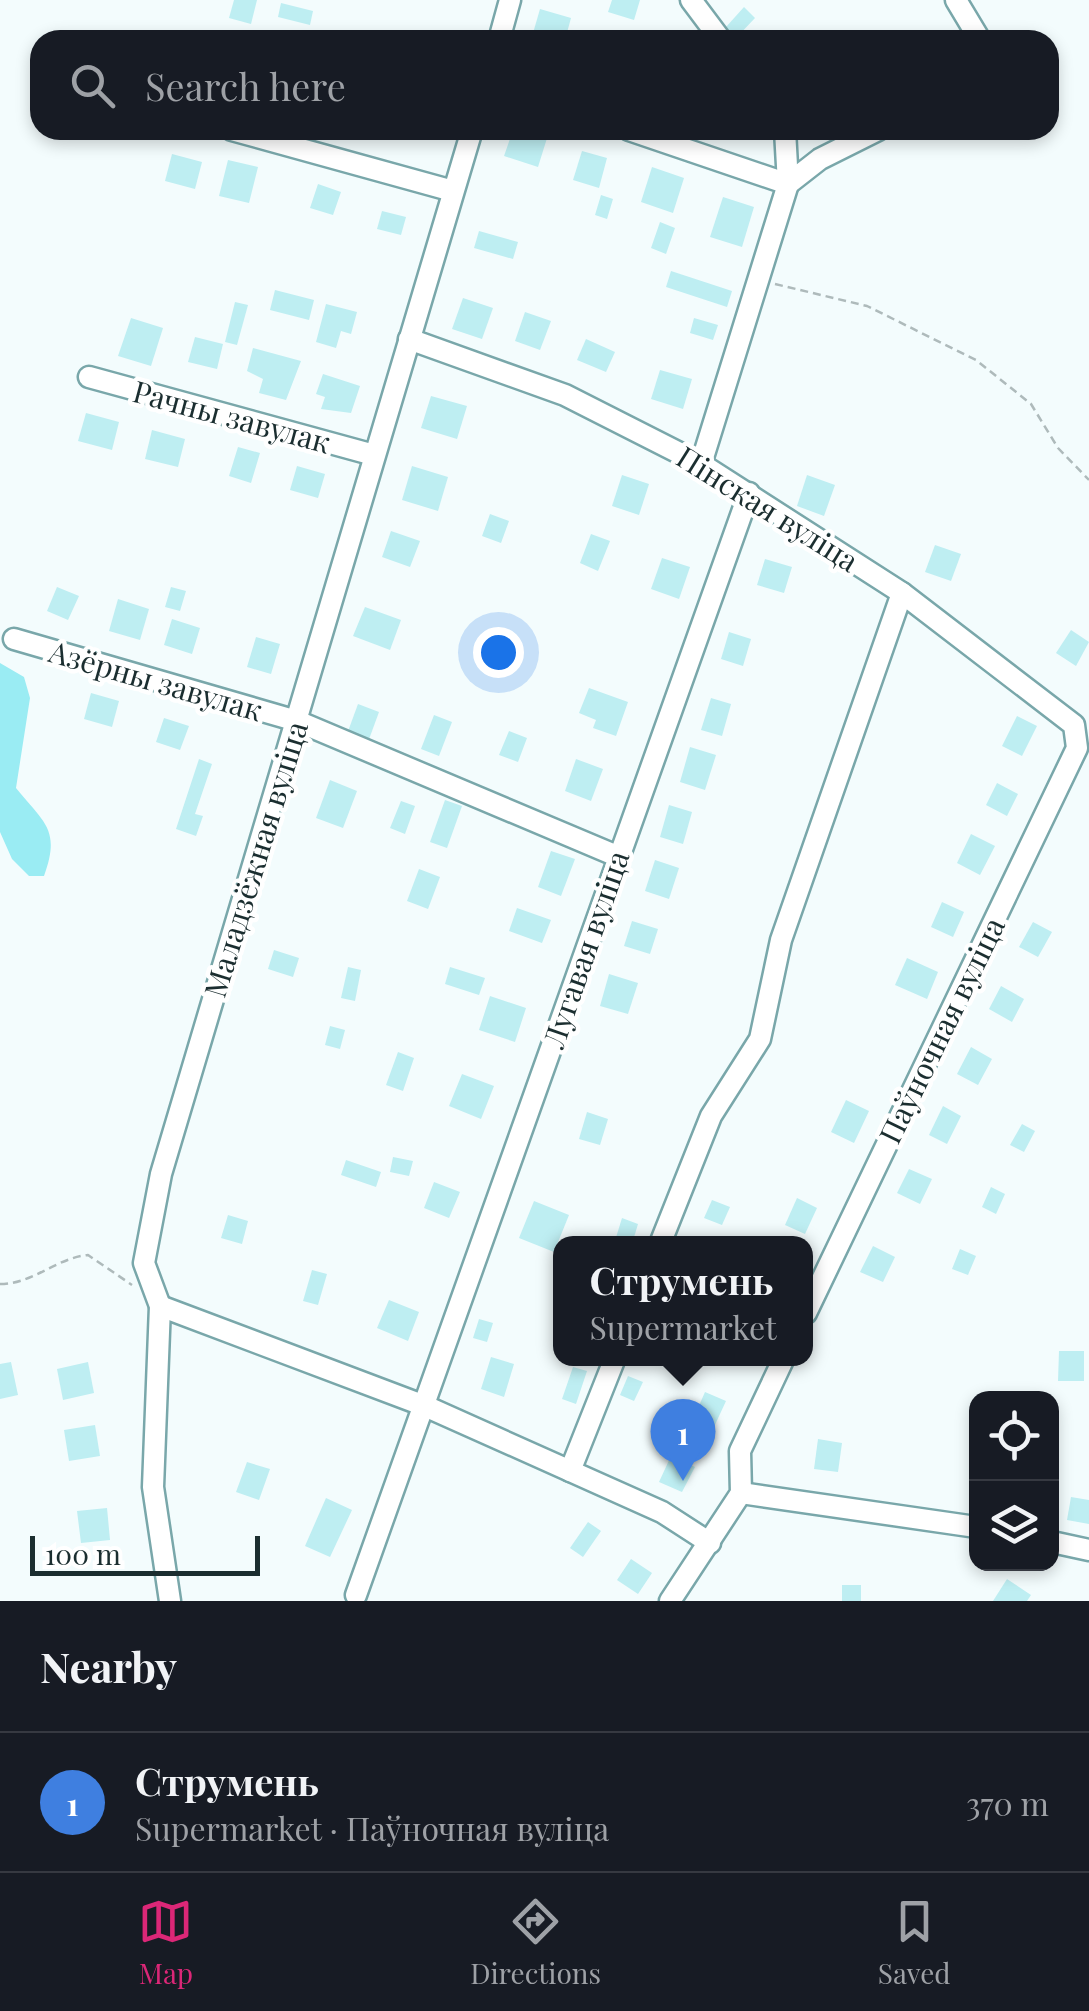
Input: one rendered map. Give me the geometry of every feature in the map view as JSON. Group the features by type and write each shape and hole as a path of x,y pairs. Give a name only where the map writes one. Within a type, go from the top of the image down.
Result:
{"street":[{"path":"502,30 510,0"},
{"path":"691,0 714,30"},
{"path":"956,0 974,30"},
{"path":"268,140 453,191"},
{"name":"Маладзёжная вуліца","path":"170,1601 153,1487 160,1306 144,1263 161,1174 469,140"},
{"path":"659,140 788,184"},
{"path":"701,464 754,280 788,184 785,140"},
{"path":"788,184 820,159 858,140"},
{"name":"Пінская вуліца","path":"409,339 564,395 748,492 902,593 1062,712 1074,726 1077,748"},
{"name":"Рачны завулак","path":"89,377 374,455"},
{"name":"Лугавая вуліца","path":"356,1595 748,492"},
{"path":"663,1236 711,1116 760,1039 781,940 902,593"},
{"name":"Азёрны завулак","path":"14,639 297,721 617,856"},
{"name":"Паўночная вуліца","path":"813,1298 1077,748"},
{"path":"160,1306 424,1406 662,1512 710,1543"},
{"path":"570,1471 612,1366"},
{"path":"670,1601 741,1494 740,1451 780,1366"},
{"path":"741,1494 969,1526"},
{"path":"1059,1544 1089,1550"}],"path":[{"path":"754,280 867,306 976,360 1031,404 1058,448 1089,480"},
{"path":"0,1284 36,1276 75,1256 88,1254 131,1284"}],"shaded area":[{"path":"0,663 24,677 30,698 16,788 42,819 50,837 44,876 29,876 12,859 0,832"}],"building":[{"path":"234,0 257,0 251,24 229,18"},
{"path":"612,0 640,0 634,20 608,12"},
{"path":"281,3 313,11 310,25 278,17"},
{"path":"744,7 755,18 744,30 726,27"},
{"path":"540,9 571,18 568,30 534,30"},
{"path":"510,140 546,140 538,167 504,156"},
{"path":"582,151 607,158 599,188 573,180"},
{"path":"172,154 202,162 195,189 165,181"},
{"path":"228,160 258,167 249,203 219,196"},
{"path":"652,167 684,178 673,213 641,202"},
{"path":"318,184 341,192 333,215 310,208"},
{"path":"601,195 613,199 607,219 595,215"},
{"path":"723,197 754,207 742,247 710,237"},
{"path":"382,211 406,217 401,235 377,229"},
{"path":"660,222 675,228 666,254 651,248"},
{"path":"479,231 518,242 513,259 474,248"},
{"path":"671,271 732,291 727,307 666,287"},
{"path":"275,290 314,300 309,320 270,310"},
{"path":"463,298 493,308 482,339 452,329"},
{"path":"235,302 248,305 237,345 225,342"},
{"path":"326,304 357,312 351,334 341,331 336,348 316,342"},
{"path":"525,312 551,321 540,350 515,341"},
{"path":"131,318 163,328 151,366 118,356"},
{"path":"694,318 718,325 713,340 690,333"},
{"path":"195,337 223,344 217,369 188,362"},
{"path":"586,339 615,352 606,372 577,360"},
{"path":"253,348 301,361 286,400 259,393 263,379 247,371"},
{"path":"660,370 692,379 683,409 651,399"},
{"path":"323,374 360,386 351,413 321,409 325,397 316,394"},
{"path":"431,396 467,406 457,439 421,428"},
{"path":"86,413 119,422 112,450 78,441"},
{"path":"152,430 185,439 178,467 145,459"},
{"path":"238,447 260,453 251,483 229,476"},
{"path":"297,466 325,474 318,498 290,490"},
{"path":"412,466 448,477 438,511 402,500"},
{"path":"622,475 649,484 639,515 612,506"},
{"path":"807,475 835,485 824,516 797,506"},
{"path":"490,514 509,521 501,543 482,536"},
{"path":"391,531 420,541 410,567 382,557"},
{"path":"591,534 610,541 598,571 580,563"},
{"path":"935,545 961,554 951,581 925,572"},
{"path":"662,558 690,567 679,599 651,589"},
{"path":"765,559 792,567 784,593 757,585"},
{"path":"57,587 79,596 68,620 47,611"},
{"path":"171,587 186,591 180,611 165,607"},
{"path":"118,599 149,609 140,640 109,631"},
{"path":"365,607 401,620 390,650 353,636"},
{"path":"172,619 200,628 192,654 164,645"},
{"path":"1071,630 1089,642 1076,666 1056,653"},
{"path":"729,632 751,639 743,666 721,659"},
{"path":"256,637 280,644 271,674 247,667"},
{"path":"589,688 628,702 616,736 593,728 596,720 579,713"},
{"path":"91,693 119,701 112,727 84,719"},
{"path":"711,698 731,704 722,736 701,730"},
{"path":"358,704 379,712 368,742 347,734"},
{"path":"434,715 452,722 439,756 421,749"},
{"path":"1017,716 1037,726 1022,756 1002,746"},
{"path":"164,718 189,726 180,750 156,742"},
{"path":"509,731 527,738 518,762 499,755"},
{"path":"690,747 716,755 705,790 680,782"},
{"path":"199,759 212,764 195,814 203,816 196,836 176,829"},
{"path":"576,759 603,769 591,801 565,791"},
{"path":"330,780 357,791 343,828 316,818"},
{"path":"997,783 1018,794 1007,816 986,805"},
{"path":"445,800 462,806 447,848 430,842"},
{"path":"401,801 415,806 405,834 390,828"},
{"path":"669,805 692,812 683,844 660,837"},
{"path":"971,834 995,846 980,875 957,863"},
{"path":"551,851 575,859 561,896 538,887"},
{"path":"655,860 679,868 669,899 645,891"},
{"path":"419,869 440,877 428,909 407,901"},
{"path":"942,902 964,912 953,937 931,927"},
{"path":"517,908 551,920 542,943 509,931"},
{"path":"632,921 658,929 650,954 624,946"},
{"path":"1033,922 1052,932 1038,957 1019,947"},
{"path":"274,950 299,958 293,977 268,969"},
{"path":"907,958 938,972 927,999 895,985"},
{"path":"348,967 361,970 355,1001 341,998"},
{"path":"450,967 485,978 479,995 445,984"},
{"path":"609,974 638,983 628,1014 600,1006"},
{"path":"1001,986 1024,999 1012,1022 989,1009"},
{"path":"490,996 526,1008 515,1042 479,1030"},
{"path":"330,1026 345,1030 340,1049 325,1045"},
{"path":"971,1047 992,1059 978,1085 957,1074"},
{"path":"398,1052 414,1058 403,1091 386,1085"},
{"path":"462,1074 494,1086 481,1119 449,1106"},
{"path":"846,1100 869,1111 854,1143 831,1132"},
{"path":"943,1106 961,1116 947,1144 929,1135"},
{"path":"587,1112 608,1119 600,1145 579,1139"},
{"path":"1022,1124 1035,1131 1024,1152 1010,1145"},
{"path":"393,1157 413,1161 409,1176 390,1172"},
{"path":"346,1160 381,1172 376,1187 341,1175"},
{"path":"909,1169 932,1179 920,1204 897,1193"},
{"path":"434,1182 460,1192 449,1218 424,1208"},
{"path":"991,1187 1005,1194 996,1214 982,1207"},
{"path":"797,1198 817,1208 805,1234 785,1225"},
{"path":"712,1200 730,1207 722,1225 704,1218"},
{"path":"534,1201 569,1215 560,1236 553,1236 553,1252 519,1238"},
{"path":"228,1215 248,1221 242,1244 221,1238"},
{"path":"622,1218 638,1224 634,1236 616,1236"},
{"path":"873,1246 895,1257 883,1282 860,1272"},
{"path":"960,1249 976,1256 968,1275 952,1269"},
{"path":"312,1270 327,1274 318,1305 303,1301"},
{"path":"389,1300 419,1312 408,1341 377,1328"},
{"path":"479,1319 493,1323 487,1342 473,1338"},
{"path":"1059,1351 1084,1351 1084,1381 1058,1381"},
{"path":"491,1357 514,1364 504,1397 481,1389"},
{"path":"11,1362 18,1395 0,1399 0,1364"},
{"path":"88,1362 94,1393 63,1400 57,1369"},
{"path":"573,1367 587,1371 576,1404 562,1399"},
{"path":"628,1376 643,1382 634,1401 620,1395"},
{"path":"705,1392 726,1401 714,1427 694,1417"},
{"path":"95,1425 100,1456 69,1461 64,1430"},
{"path":"818,1439 842,1443 838,1472 814,1469"},
{"path":"671,1456 695,1467 682,1492 659,1482"},
{"path":"247,1462 270,1469 259,1500 236,1492"},
{"path":"1071,1497 1089,1500 1089,1524 1067,1520"},
{"path":"326,1498 352,1510 330,1557 305,1546"},
{"path":"107,1508 110,1540 81,1543 77,1511"},
{"path":"588,1522 601,1531 583,1557 570,1548"},
{"path":"631,1559 652,1573 638,1594 617,1580"},
{"path":"1007,1579 1031,1595 1027,1601 993,1601"},
{"path":"842,1585 861,1585 861,1601 842,1601"}],"place":[{"name":"Струмень","path":"683,1481"}]}
